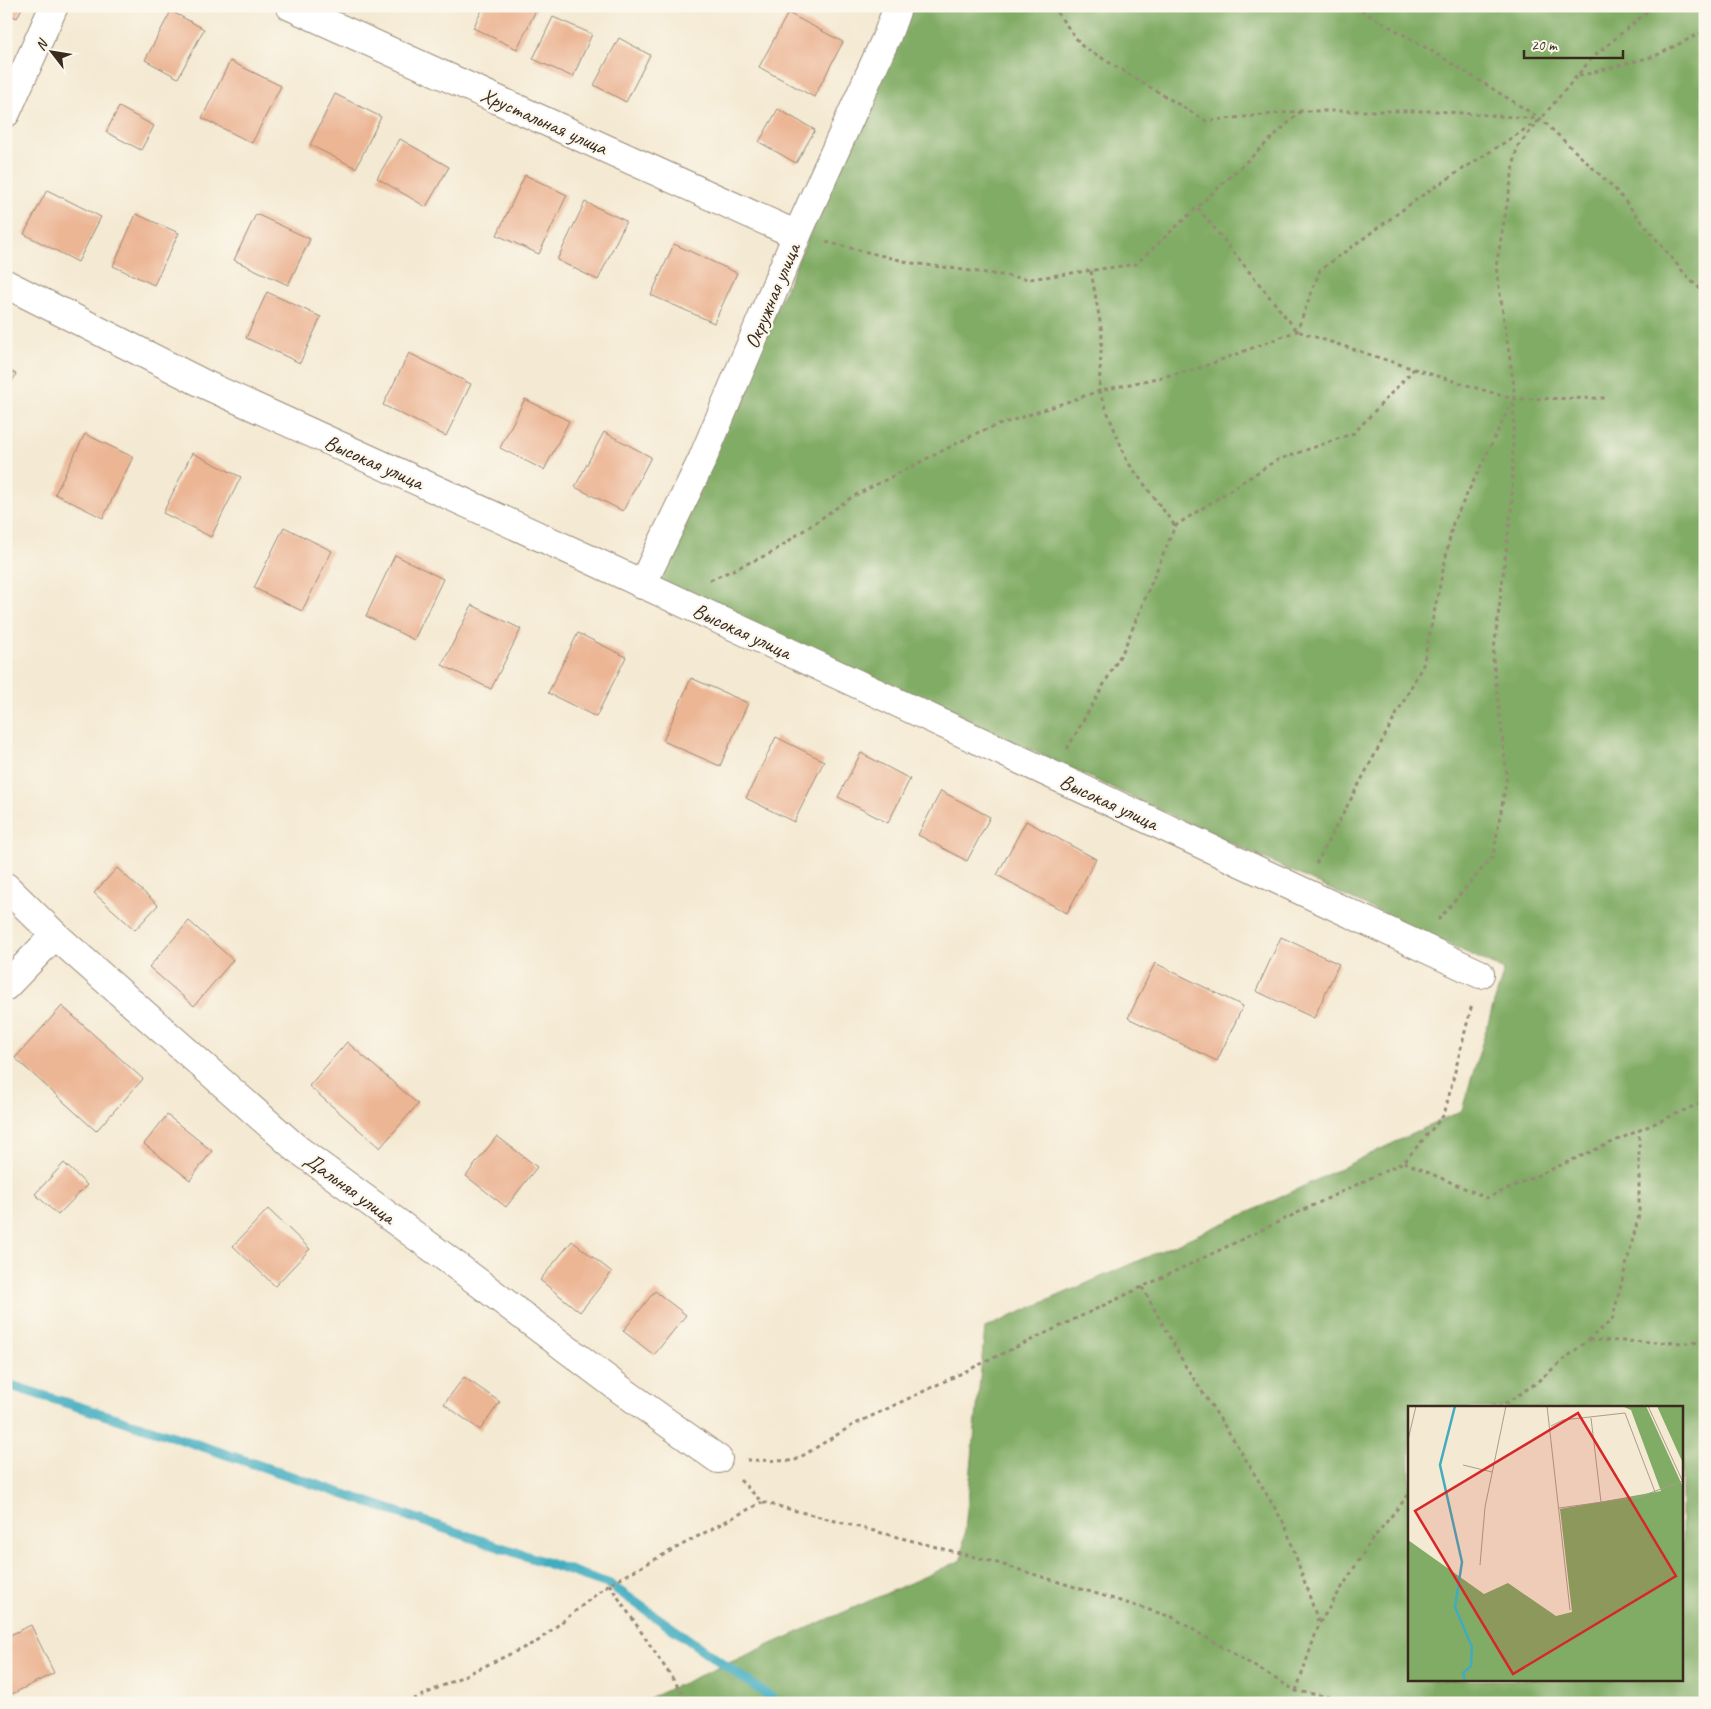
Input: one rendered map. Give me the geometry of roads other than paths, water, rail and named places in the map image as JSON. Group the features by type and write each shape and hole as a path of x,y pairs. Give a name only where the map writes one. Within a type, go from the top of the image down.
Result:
{"street":[{"path":"6,113 54,6"},
{"name":"Хрустальная улица","path":"290,6 798,235"},
{"name":"Окружная улица","path":"642,585 702,460 798,235 887,36 898,6"},
{"name":"Высокая улица","path":"6,284 206,386 589,559 1480,974"},
{"name":"Дальняя улица","path":"6,887 55,935 296,1148 620,1389 718,1459"},
{"path":"6,986 55,935"}],"waterway":[{"path":"6,1384 175,1437 609,1584 779,1703"}]}
